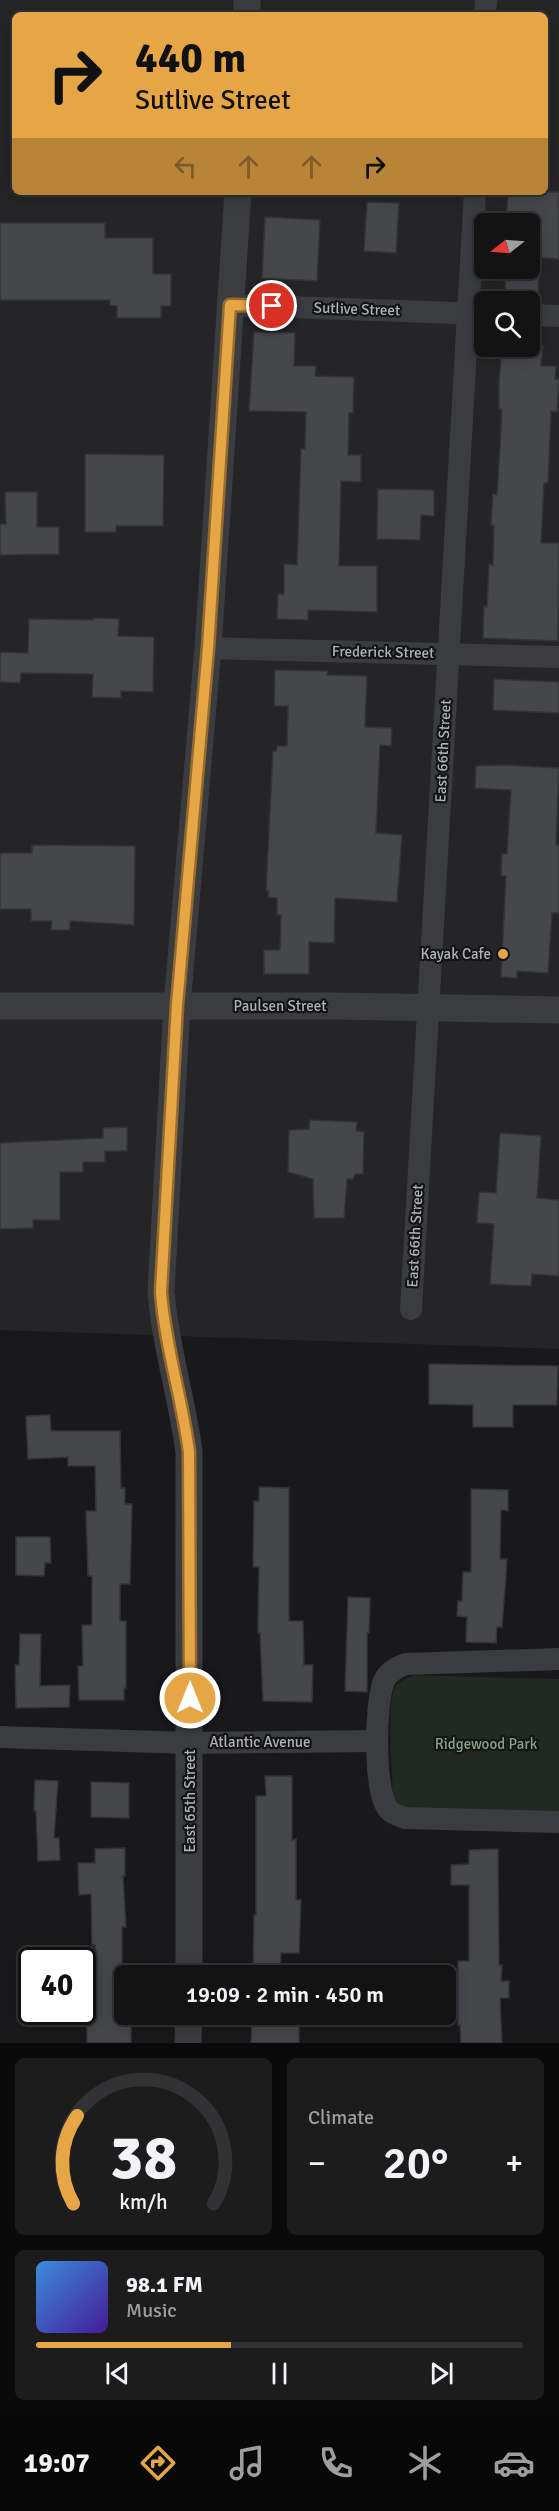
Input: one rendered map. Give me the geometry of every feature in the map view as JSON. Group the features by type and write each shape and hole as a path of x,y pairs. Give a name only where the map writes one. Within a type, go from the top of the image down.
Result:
{"street":[{"name":"East 65th Street","path":"189,1965 189,1452 184,1415 163,1316 161,1292 177,1005 208,648 238,195"},
{"name":"East 66th Street","path":"475,195 476,291"},
{"name":"Sutlive Street","path":"230,305 474,314"},
{"path":"540,315 559,316"},
{"name":"East 66th Street","path":"411,1309 448,654 474,338"},
{"name":"Frederick Street","path":"208,648 559,657"},
{"name":"Paulsen Street","path":"0,1006 177,1005 559,1010"},
{"path":"559,1659 406,1664 395,1668 383,1683 378,1709 377,1741 382,1798 389,1811 405,1818 559,1822"},
{"name":"Atlantic Avenue","path":"0,1737 190,1743 377,1741"},
{"path":"188,2043 189,2025"}],"shaded area":[{"path":"0,0 559,0 559,1349 0,1330"}],"green space":[{"name":"Ridgewood Park","path":"415,1675 559,1679 559,1811 407,1810 393,1800 390,1724 392,1695 399,1683"}],"building":[{"path":"548,192 559,192 559,259 540,258 540,213 507,213 508,195 548,195"},
{"path":"367,202 399,203 396,253 364,251"},
{"path":"265,217 320,220 317,281 262,278"},
{"path":"0,223 105,223 105,238 153,238 153,274 171,274 171,306 161,306 161,318 117,318 117,306 110,305 110,300 0,300"},
{"path":"506,279 539,279 538,291 505,291"},
{"path":"254,332 295,333 294,366 316,366 315,376 354,377 353,413 349,413 348,455 361,455 361,482 341,481 339,566 377,566 377,612 308,610 308,620 277,619 278,594 284,594 284,564 297,565 301,449 305,449 306,412 249,411"},
{"path":"540,346 543,346 541,366 556,366 555,379 559,379 557,412 551,411 548,483 544,483 541,543 559,543 558,641 483,638 489,564 493,565 494,525 491,525 493,494 497,495 502,409 499,408 501,357 540,357"},
{"path":"85,454 164,455 163,526 116,526 116,532 85,532"},
{"path":"378,489 434,490 434,516 421,515 420,540 377,539"},
{"path":"5,492 37,492 37,527 59,527 59,554 0,555 0,524 6,524"},
{"path":"94,618 119,619 118,636 154,637 153,692 121,691 121,698 92,697 93,674 21,673 20,683 0,682 0,652 28,653 29,619 94,620"},
{"path":"275,670 328,671 327,675 367,676 365,727 392,728 391,746 380,745 376,833 402,835 397,902 335,898 334,943 309,942 309,974 264,974 264,950 280,950 281,915 277,915 277,898 268,897 269,891 266,891 273,751 276,751 277,746 287,746 288,706 274,706"},
{"path":"494,679 559,682 559,713 493,710"},
{"path":"476,766 559,768 556,845 559,845 559,913 552,913 548,973 517,971 517,978 501,977 506,876 501,876 502,854 507,854 511,790 475,788"},
{"path":"32,845 135,846 134,925 70,921 70,930 51,930 52,921 31,921 31,909 0,909 0,853 32,853"},
{"path":"310,1120 357,1122 356,1131 364,1132 363,1174 355,1174 353,1179 347,1179 344,1218 314,1218 313,1179 288,1172 289,1130 309,1129"},
{"path":"127,1127 127,1151 105,1151 105,1162 83,1162 83,1172 60,1172 60,1220 33,1220 33,1228 0,1229 0,1143 103,1138 103,1128"},
{"path":"500,1133 541,1136 537,1198 559,1200 559,1276 532,1274 531,1286 490,1284 494,1224 477,1223 479,1192 496,1193"},
{"path":"429,1364 558,1366 557,1405 513,1405 513,1427 473,1427 473,1405 429,1404"},
{"path":"50,1415 51,1431 120,1431 121,1488 125,1488 125,1504 132,1504 130,1584 120,1584 120,1621 126,1621 124,1700 79,1700 78,1666 83,1666 82,1625 92,1625 92,1576 88,1576 86,1511 96,1511 95,1466 68,1466 68,1457 28,1459 26,1416"},
{"path":"259,1487 289,1488 289,1621 303,1621 304,1665 313,1665 312,1702 263,1701 260,1633 258,1633 259,1567 253,1567 254,1501 259,1501"},
{"path":"471,1489 508,1490 508,1511 501,1510 500,1559 507,1559 502,1627 497,1627 496,1643 466,1642 467,1617 457,1616 458,1601 462,1601 463,1572 471,1572"},
{"path":"16,1537 50,1537 51,1563 45,1563 44,1576 16,1575"},
{"path":"348,1597 370,1598 369,1633 367,1633 367,1692 345,1691"},
{"path":"20,1634 41,1634 40,1686 70,1685 69,1707 16,1708 15,1665 19,1665"},
{"path":"265,1776 292,1776 292,1840 296,1839 296,1900 301,1900 299,1953 281,1953 280,1965 253,1965 254,1915 256,1915 256,1796 266,1796"},
{"path":"35,1780 58,1781 54,1838 59,1838 60,1860 38,1861 36,1811 34,1811"},
{"path":"91,1782 129,1783 129,1818 91,1817"},
{"path":"125,1848 125,1876 123,1876 126,1927 122,1927 122,1965 114,1965 114,2025 131,2025 131,2043 87,2043 87,2025 96,2025 96,1947 92,1945 91,1894 79,1895 78,1863 95,1863 95,1849"},
{"path":"498,1849 499,1965 502,1965 501,1981 509,1981 509,1998 500,1998 502,2043 461,2043 460,2025 458,2025 458,1961 469,1961 469,1885 451,1885 451,1865 469,1864 469,1850"},
{"path":"252,2025 299,2025 299,2043 251,2043"}],"place":[{"name":"Kayak Cafe","path":"503,954"}],"route":[{"path":"190,1698 189,1452 184,1415 163,1316 161,1292 177,1005 208,648 230,305 272,306"}]}
